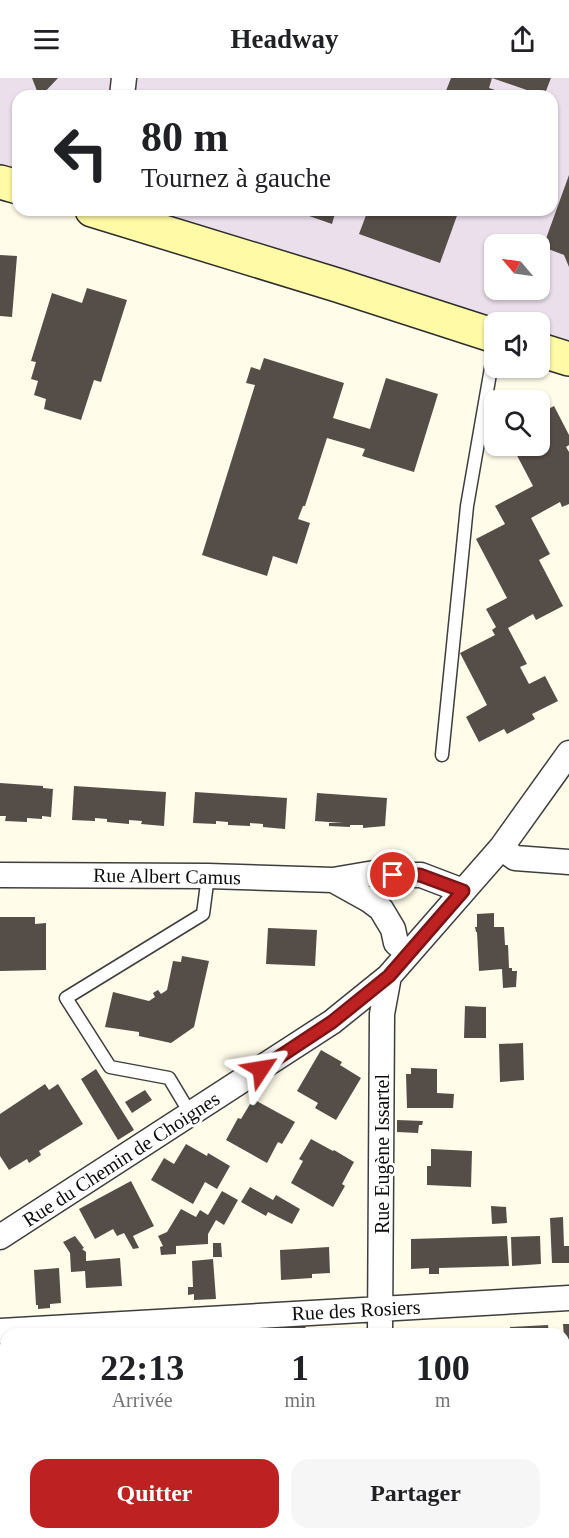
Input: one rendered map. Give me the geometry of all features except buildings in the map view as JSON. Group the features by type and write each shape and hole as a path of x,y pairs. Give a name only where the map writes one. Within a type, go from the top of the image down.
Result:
{"street":[{"path":"116,216 484,332"},
{"path":"550,353 569,359"},
{"name":"Rue du Chemin de Choignes","path":"0,1238 332,1022 389,976 501,848 569,753"},
{"path":"501,848 515,858 569,862"},
{"name":"Rue Albert Camus","path":"0,875 208,876 333,880 380,872 393,875 420,875 463,891"},
{"path":"381,909 383,888 393,875"},
{"path":"333,880 381,909 393,929 396,943 408,953"},
{"name":"Rue Eugène Issartel","path":"380,1328 382,1014 389,976"},
{"name":"Rue des Rosiers","path":"54,1328 569,1298"}],"lane":[{"path":"442,755 467,506 489,378"},
{"path":"190,1113 169,1078 110,1067 66,998 203,914 208,876"}],"shaded area":[{"path":"0,78 569,78 569,344 550,338 550,312 484,312 484,317 162,216 558,216 558,90 12,90 12,169 0,165"}],"route":[{"path":"261,1069 332,1022 389,976 463,891 420,875 393,875"}]}
